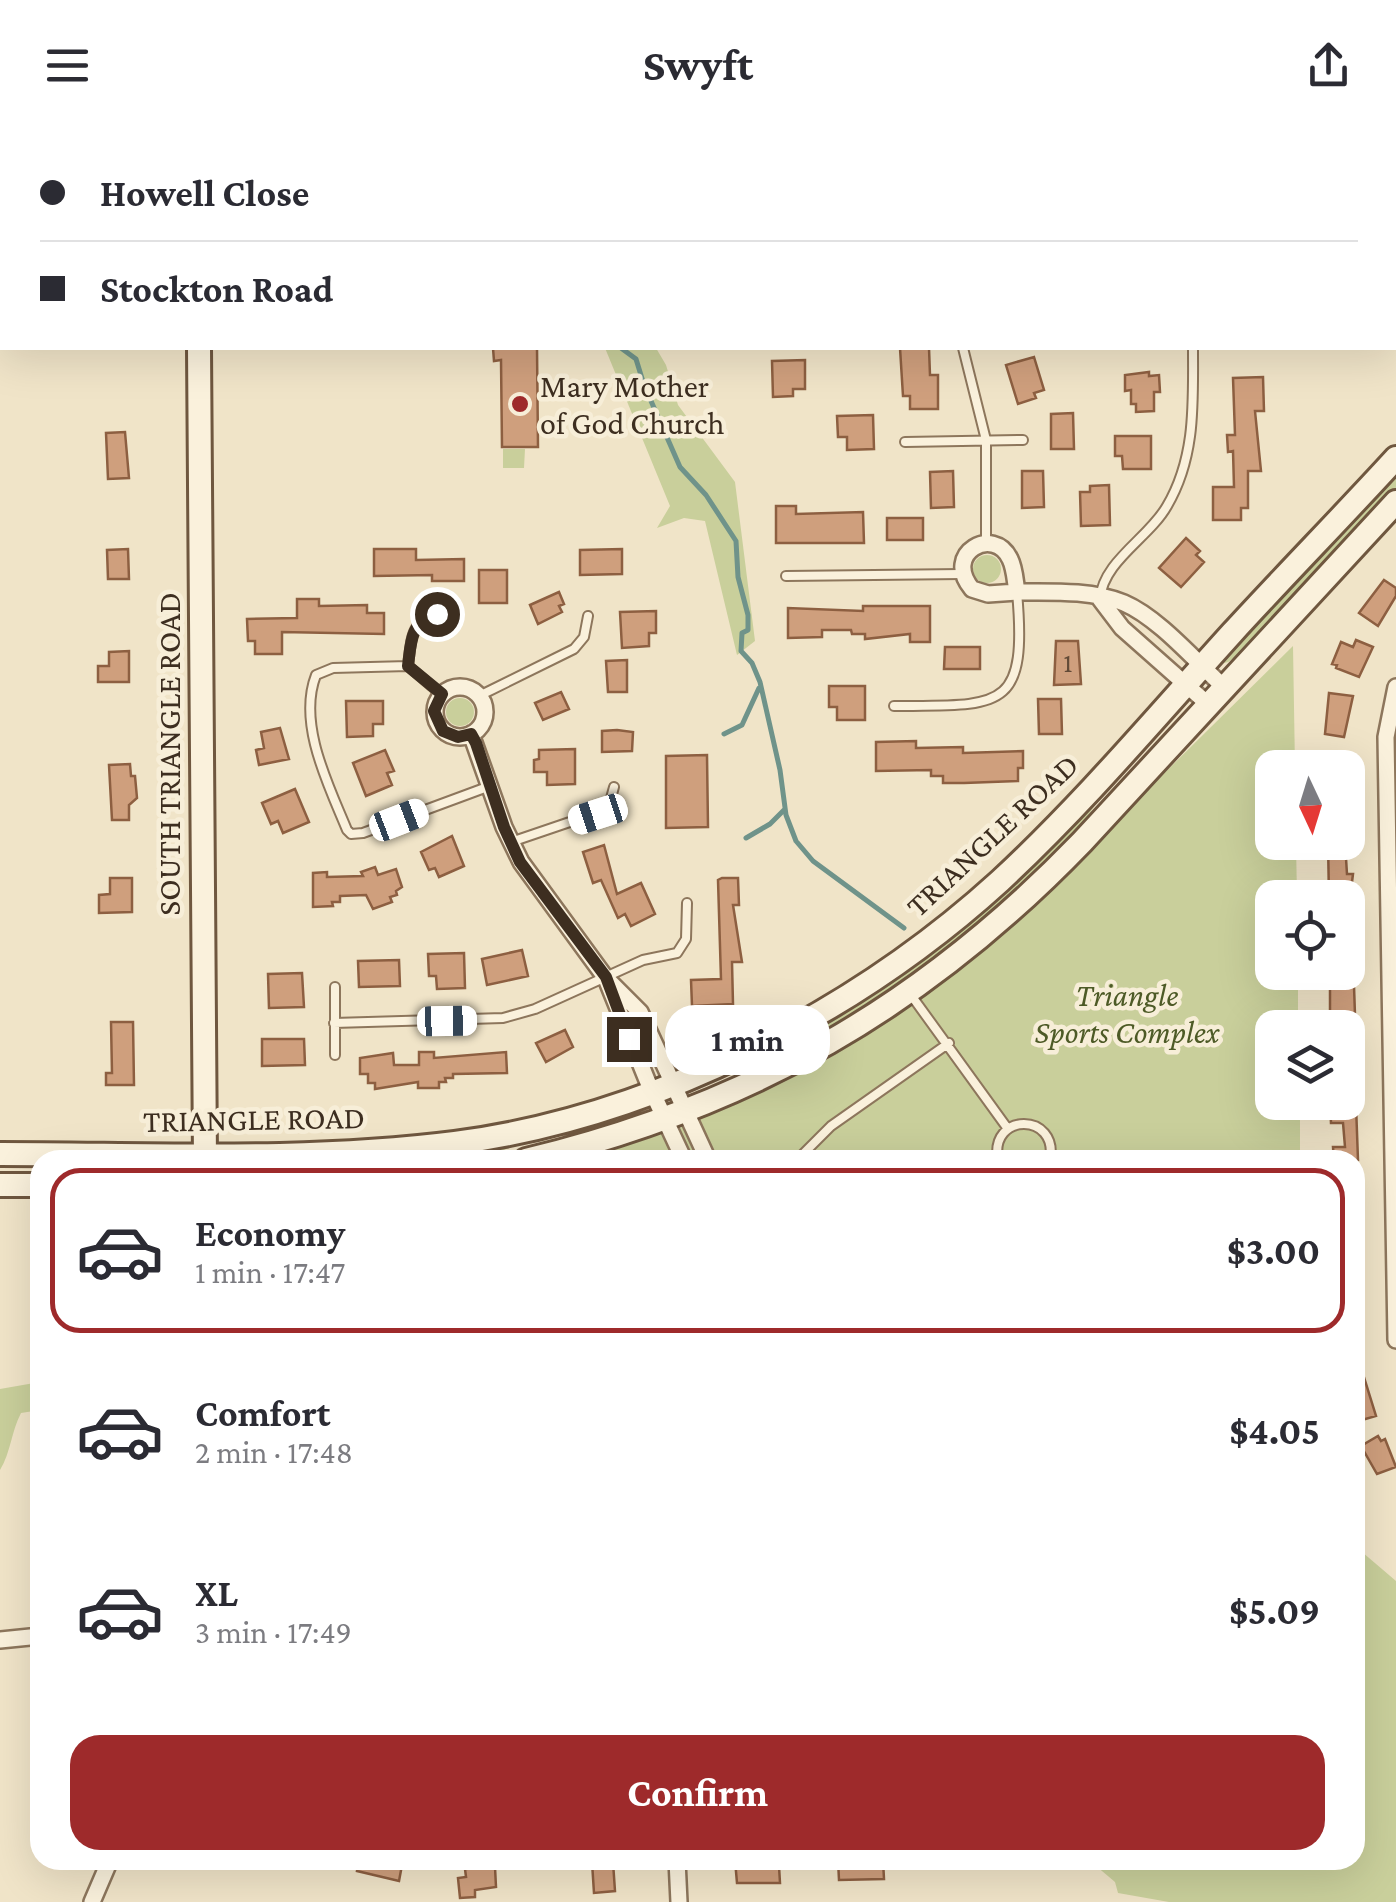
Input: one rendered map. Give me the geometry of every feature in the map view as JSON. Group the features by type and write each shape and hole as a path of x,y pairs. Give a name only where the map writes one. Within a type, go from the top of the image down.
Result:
{"street":[{"name":"SOUTH TRIANGLE ROAD","path":"198,350 205,1150"},
{"name":"TRIANGLE ROAD","path":"377,1150 459,1142 537,1126 676,1083 804,1023 927,942 1026,856 1396,458"},
{"name":"TRIANGLE ROAD","path":"560,1150 676,1116 818,1051 964,952 1039,886 1396,502"},
{"path":"1017,592 1008,555 1000,548 986,544 969,551 962,574 969,586 982,593 1078,593 1122,602 1202,668 1217,696"},
{"path":"1100,599 1122,628 1185,685 1217,696"},
{"path":"458,687 479,696 484,720 471,734 450,736 438,724 434,711 442,694 458,687"},
{"path":"1396,687 1386,738 1396,1340"},
{"path":"471,734 511,842 531,878 606,977 640,1012 676,1083 676,1116 682,1150"},
{"path":"606,977 652,1092 701,1150"},
{"name":"TRIANGLE ROAD","path":"0,1154 30,1154"},
{"path":"0,1185 30,1184"},
{"path":"0,1640 30,1637"},
{"path":"92,1902 106,1870"},
{"path":"677,1870 679,1902"}],"lane":[{"path":"963,350 986,440 986,544"},
{"path":"1100,599 1105,578 1150,530 1177,489 1192,433 1193,350"},
{"path":"905,442 1023,440"},
{"path":"786,576 962,574"},
{"path":"894,706 970,705 994,698 1006,688 1018,670 1017,592"},
{"path":"408,666 412,632 418,624 427,617 451,613"},
{"path":"479,696 574,650 584,637 588,616"},
{"path":"442,694 408,666 333,668 320,672 313,681 312,717 318,755 346,830 351,834 364,833 490,786"},
{"path":"511,842 608,809 614,787"},
{"path":"334,1022 503,1018 535,1008 643,960 677,952 683,947 687,903"},
{"path":"335,987 335,1055"},
{"path":"910,992 1008,1129"},
{"path":"806,1150 831,1126 949,1043"},
{"path":"998,1150 1008,1129 1025,1124 1041,1130 1051,1150"}],"green space":[{"path":"606,350 657,350 678,405 735,482 755,641 737,655 705,521 684,518 657,528 670,506"},
{"path":"503,449 525,449 524,468 503,468"},
{"path":"1396,472 1396,491 1253,645 1217,665"},
{"path":"987,555 997,559 1001,569 997,579 987,583 977,579 973,569 977,559"},
{"name":"Triangle Sports Complex","path":"1293,646 1295,750 1255,750 1255,860 1296,860 1297,880 1255,880 1255,990 1298,990 1298,1010 1255,1010 1255,1120 1300,1120 1300,1150 605,1150 653,1137 901,1013 1047,889"},
{"path":"460,698 470,702 474,712 470,722 460,726 450,722 446,712 450,702"},
{"path":"1109,783 1077,833 1014,898 873,1008 804,1043 826,1020"},
{"path":"529,1140 504,1150 446,1150"},
{"path":"30,1384 30,1412 21,1413 0,1470 0,1389"},
{"path":"1365,1555 1396,1581 1396,1902 1169,1902 1118,1893 1115,1882 1101,1870 1365,1870"}],"building":[{"name":"Mary Mother of God Church","path":"493,350 537,350 538,447 502,447 501,360 494,361"},
{"path":"900,350 929,350 930,375 938,375 938,409 910,409 910,396 903,396"},
{"path":"1034,357 1044,390 1034,393 1036,398 1018,404 1006,365"},
{"path":"805,360 805,389 793,389 793,396 773,397 772,361"},
{"path":"1149,372 1149,376 1159,375 1160,392 1154,392 1154,411 1136,412 1136,404 1131,404 1131,390 1125,391 1125,375"},
{"path":"1263,377 1264,411 1255,411 1261,471 1248,471 1248,508 1241,508 1241,520 1213,520 1213,487 1234,487 1233,451 1228,452 1227,435 1235,435 1233,378"},
{"path":"1073,413 1074,449 1051,449 1051,414"},
{"path":"873,415 874,449 847,450 847,437 838,437 837,416"},
{"path":"125,432 129,478 108,479 106,433"},
{"path":"1115,436 1151,436 1151,469 1123,469 1122,456 1115,456"},
{"path":"953,471 954,507 931,508 930,472"},
{"path":"1022,471 1043,471 1044,507 1022,508"},
{"path":"1109,485 1110,525 1081,526 1080,492 1090,492 1090,486"},
{"path":"776,506 796,506 796,514 863,512 864,543 776,543"},
{"path":"887,518 923,518 923,540 887,540"},
{"path":"1186,538 1200,551 1196,555 1204,562 1181,587 1159,568"},
{"path":"128,549 129,579 108,579 107,550"},
{"path":"374,549 416,549 416,560 464,559 464,581 432,581 432,575 374,576"},
{"path":"622,549 622,574 580,575 580,550"},
{"path":"479,570 507,570 507,603 479,603"},
{"path":"1384,580 1396,588 1396,596 1378,626 1359,613"},
{"path":"559,592 564,604 559,606 562,612 538,624 530,605"},
{"path":"297,599 319,599 319,606 367,605 367,613 384,613 384,634 282,632 282,654 255,654 255,641 248,641 247,619 297,618"},
{"path":"863,606 930,606 930,642 910,642 910,634 865,639 865,634 852,634 851,630 822,630 822,637 788,638 788,608 863,611"},
{"path":"656,611 656,633 649,633 649,646 622,648 620,612"},
{"path":"1356,640 1373,647 1359,677 1332,664 1341,642 1353,647"},
{"path":"1056,641 1078,641 1081,684 1054,685"},
{"path":"945,647 980,647 980,669 944,669"},
{"path":"129,651 129,682 98,682 98,666 109,666 109,652"},
{"path":"627,660 627,692 608,692 606,661"},
{"path":"829,686 865,686 865,720 837,720 837,707 829,707"},
{"path":"561,692 569,709 543,720 535,703"},
{"path":"1329,693 1353,696 1344,737 1325,734"},
{"path":"1038,699 1061,699 1062,734 1039,734"},
{"path":"346,701 383,701 383,724 373,724 373,736 347,737"},
{"path":"280,728 289,759 259,765 256,750 264,748 261,732"},
{"path":"602,731 633,732 632,751 602,752"},
{"path":"916,741 916,748 963,747 963,753 1023,751 1023,768 1018,768 1018,781 964,783 943,783 943,776 931,776 931,770 876,771 876,742"},
{"path":"575,749 575,784 547,785 547,772 534,772 539,750"},
{"path":"385,750 394,771 387,773 392,785 366,796 353,763"},
{"path":"707,755 708,827 666,828 666,756"},
{"path":"130,764 137,798 129,805 129,820 112,820 109,765"},
{"path":"295,789 309,822 283,833 278,821 271,824 262,803"},
{"path":"452,836 464,866 439,877 435,868 429,870 421,852"},
{"path":"604,845 617,894 641,883 655,914 631,926 625,914 618,918 601,880 593,883 583,852"},
{"path":"1328,860 1346,860 1347,874 1353,874 1352,880 1329,880"},
{"path":"375,867 378,875 396,869 402,887 390,897 392,902 373,909 366,895 340,896 340,902 332,902 333,906 313,907 313,873 327,872 327,877 363,876 361,872"},
{"path":"110,878 132,878 132,912 99,913 99,895 110,894"},
{"path":"738,878 739,905 733,905 742,962 732,962 733,1004 692,1006 691,980 721,979 718,880"},
{"path":"522,950 528,976 487,985 482,959"},
{"path":"464,953 465,988 437,989 436,976 429,976 428,954"},
{"path":"399,960 400,986 359,987 358,961"},
{"path":"302,973 304,1007 269,1008 268,974"},
{"path":"1330,990 1354,990 1355,1010 1330,1010"},
{"path":"111,1022 133,1022 134,1085 106,1085 106,1073 112,1073"},
{"path":"565,1030 573,1047 546,1062 536,1043"},
{"path":"262,1039 304,1039 305,1065 262,1066"},
{"path":"419,1052 434,1052 434,1058 506,1052 507,1073 453,1074 453,1078 445,1078 446,1082 439,1082 439,1088 418,1088 418,1082 375,1089 375,1083 368,1083 368,1074 360,1074 360,1058 393,1053 394,1065 419,1065"},
{"path":"1331,1120 1357,1120 1358,1150 1333,1150 1345,1147 1343,1123"},
{"path":"1365,1381 1376,1416 1365,1419"},
{"path":"1378,1436 1381,1441 1385,1439 1396,1467 1377,1474 1365,1453 1365,1444"},
{"path":"357,1870 401,1870 399,1881"},
{"path":"465,1870 495,1870 496,1887 475,1890 475,1897 460,1898 458,1878 466,1877"},
{"path":"593,1870 614,1870 615,1891 594,1893"},
{"path":"736,1870 779,1870 780,1883 737,1883"},
{"path":"838,1870 884,1870 884,1879 839,1880"}],"waterway":[{"path":"624,350 636,359 680,467 706,495 736,541 738,577 748,615 741,651 752,663 760,682 786,815 796,841 813,861 904,928"},
{"path":"724,734 742,725 759,688"},
{"path":"746,838 784,810"}],"place":[{"name":"Mary Mother of God Church","path":"520,404"}],"route":[{"path":"437,614 427,617 412,632 408,666 442,694 434,711 443,731 458,737 471,734 520,862 606,977 629,1039"}]}
